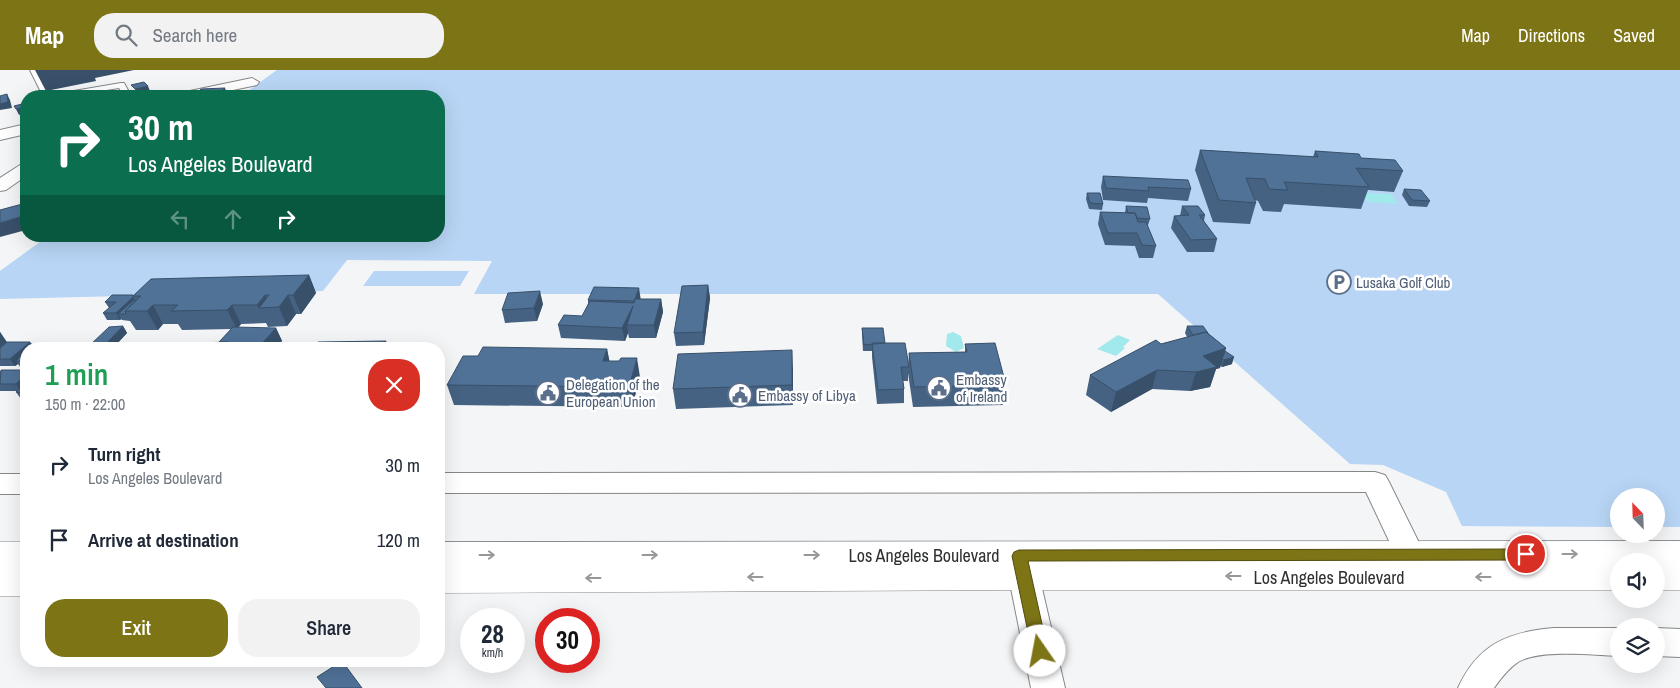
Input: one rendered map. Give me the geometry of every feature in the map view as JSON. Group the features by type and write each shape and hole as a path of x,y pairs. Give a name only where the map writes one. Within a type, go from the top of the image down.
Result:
{"main road":[{"name":"Los Angeles Boulevard","path":"445,555 1022,566 1416,566 1680,554"},
{"path":"0,555 20,555"},
{"name":"Los Angeles Boulevard","path":"445,579 1022,566"},
{"name":"Los Angeles Boulevard","path":"1416,566 1610,576"},
{"path":"1665,576 1680,576"},
{"path":"0,582 20,582"}],"street":[{"path":"214,90 252,82"},
{"path":"0,135 20,130"},
{"path":"0,186 20,173"},
{"path":"445,484 1375,482 1416,566"},
{"path":"0,484 20,484"},
{"path":"1022,566 1048,688"},
{"path":"1475,688 1496,660 1516,647 1546,642 1610,642"},
{"path":"1665,642 1680,643"}],"lane":[{"path":"34,70 44,90"},
{"path":"91,90 121,85 124,90"}],"shaded area":[{"name":"Lusaka Golf Club","path":"277,70 1680,70 1680,527 1665,527 1665,488 1610,488 1610,527 1462,526 1446,492 1383,465 1350,464 1158,294 474,294 492,261 347,260 323,291 0,299 0,271 40,242 445,242 445,90 249,90"},
{"path":"1362,193 1391,194 1398,204 1368,202"},
{"path":"374,271 469,271 460,286 363,286"},
{"path":"953,332 961,336 964,348 956,352 946,346 947,334"},
{"path":"1118,335 1130,340 1123,347 1125,348 1116,356 1097,349"}],"building":[{"path":"144,82 148,86 135,89 131,85"},
{"path":"225,88 223,90 201,89"},
{"path":"7,94 8,102 0,104 0,96"},
{"path":"20,104 20,108 16,109 14,106"},
{"path":"1200,150 1318,157 1315,151 1359,154 1361,158 1395,160 1403,171 1356,168 1369,187 1284,182 1288,190 1269,189 1265,179 1246,178 1256,203 1219,200"},
{"path":"1103,176 1188,180 1191,189 1148,187 1149,191 1106,188"},
{"path":"1404,189 1421,190 1430,201 1412,200"},
{"path":"1087,193 1100,193 1103,204 1090,203"},
{"path":"20,205 20,217 0,223 0,210"},
{"path":"1126,206 1147,207 1150,219 1137,218 1135,213 1128,213"},
{"path":"1182,206 1198,206 1205,215 1199,215 1217,239 1191,240 1174,216 1189,215"},
{"path":"1100,212 1135,213 1138,222 1146,222 1156,246 1142,245 1137,233 1108,233"},
{"path":"309,275 293,295 288,295 279,307 259,308 269,295 265,295 257,305 232,305 227,310 171,311 178,305 153,305 147,311 125,311 141,296 133,296 151,279"},
{"path":"708,285 703,332 674,333 682,286"},
{"path":"594,287 639,288 634,301 588,300"},
{"path":"540,291 534,308 502,310 508,293"},
{"path":"112,295 133,295 133,297 116,313 103,313 116,302 105,302"},
{"path":"135,299 125,311 126,314 118,314"},
{"path":"635,299 661,299 654,325 627,325 633,306 622,328 558,325 564,315 582,316 590,301 634,303"},
{"path":"123,326 108,342 93,342 109,327"},
{"path":"1187,326 1203,326 1208,333 1193,335"},
{"path":"233,327 276,328 263,342 219,342"},
{"path":"862,328 883,328 885,343 864,345"},
{"path":"1206,332 1226,348 1203,356 1217,367 1196,372 1157,370 1116,392 1090,375 1156,340 1161,344"},
{"path":"386,341 385,342 318,342"},
{"path":"7,342 20,342 20,350 10,359 0,359 0,348"},
{"path":"872,343 905,343 909,367 901,367 904,389 878,390"},
{"path":"995,343 1006,385 914,387 909,353 967,352 965,344"},
{"path":"483,347 607,349 603,361 637,358 629,387 447,385 463,356 478,356"},
{"path":"792,350 792,385 673,389 678,354"},
{"path":"1225,351 1234,357 1222,359"},
{"path":"1,370 20,370 20,380 16,384 0,384"},
{"path":"333,667 346,667 362,688 326,688 317,677"}],"place":[{"name":"Lusaka Golf Club","path":"1339,282"},
{"name":"Embassy of Ireland","path":"939,388"},
{"name":"Delegation of the European Union","path":"548,393"},
{"name":"Embassy of Libya","path":"740,395"}],"route":[{"path":"1040,651 1019,556 1526,554"}]}
